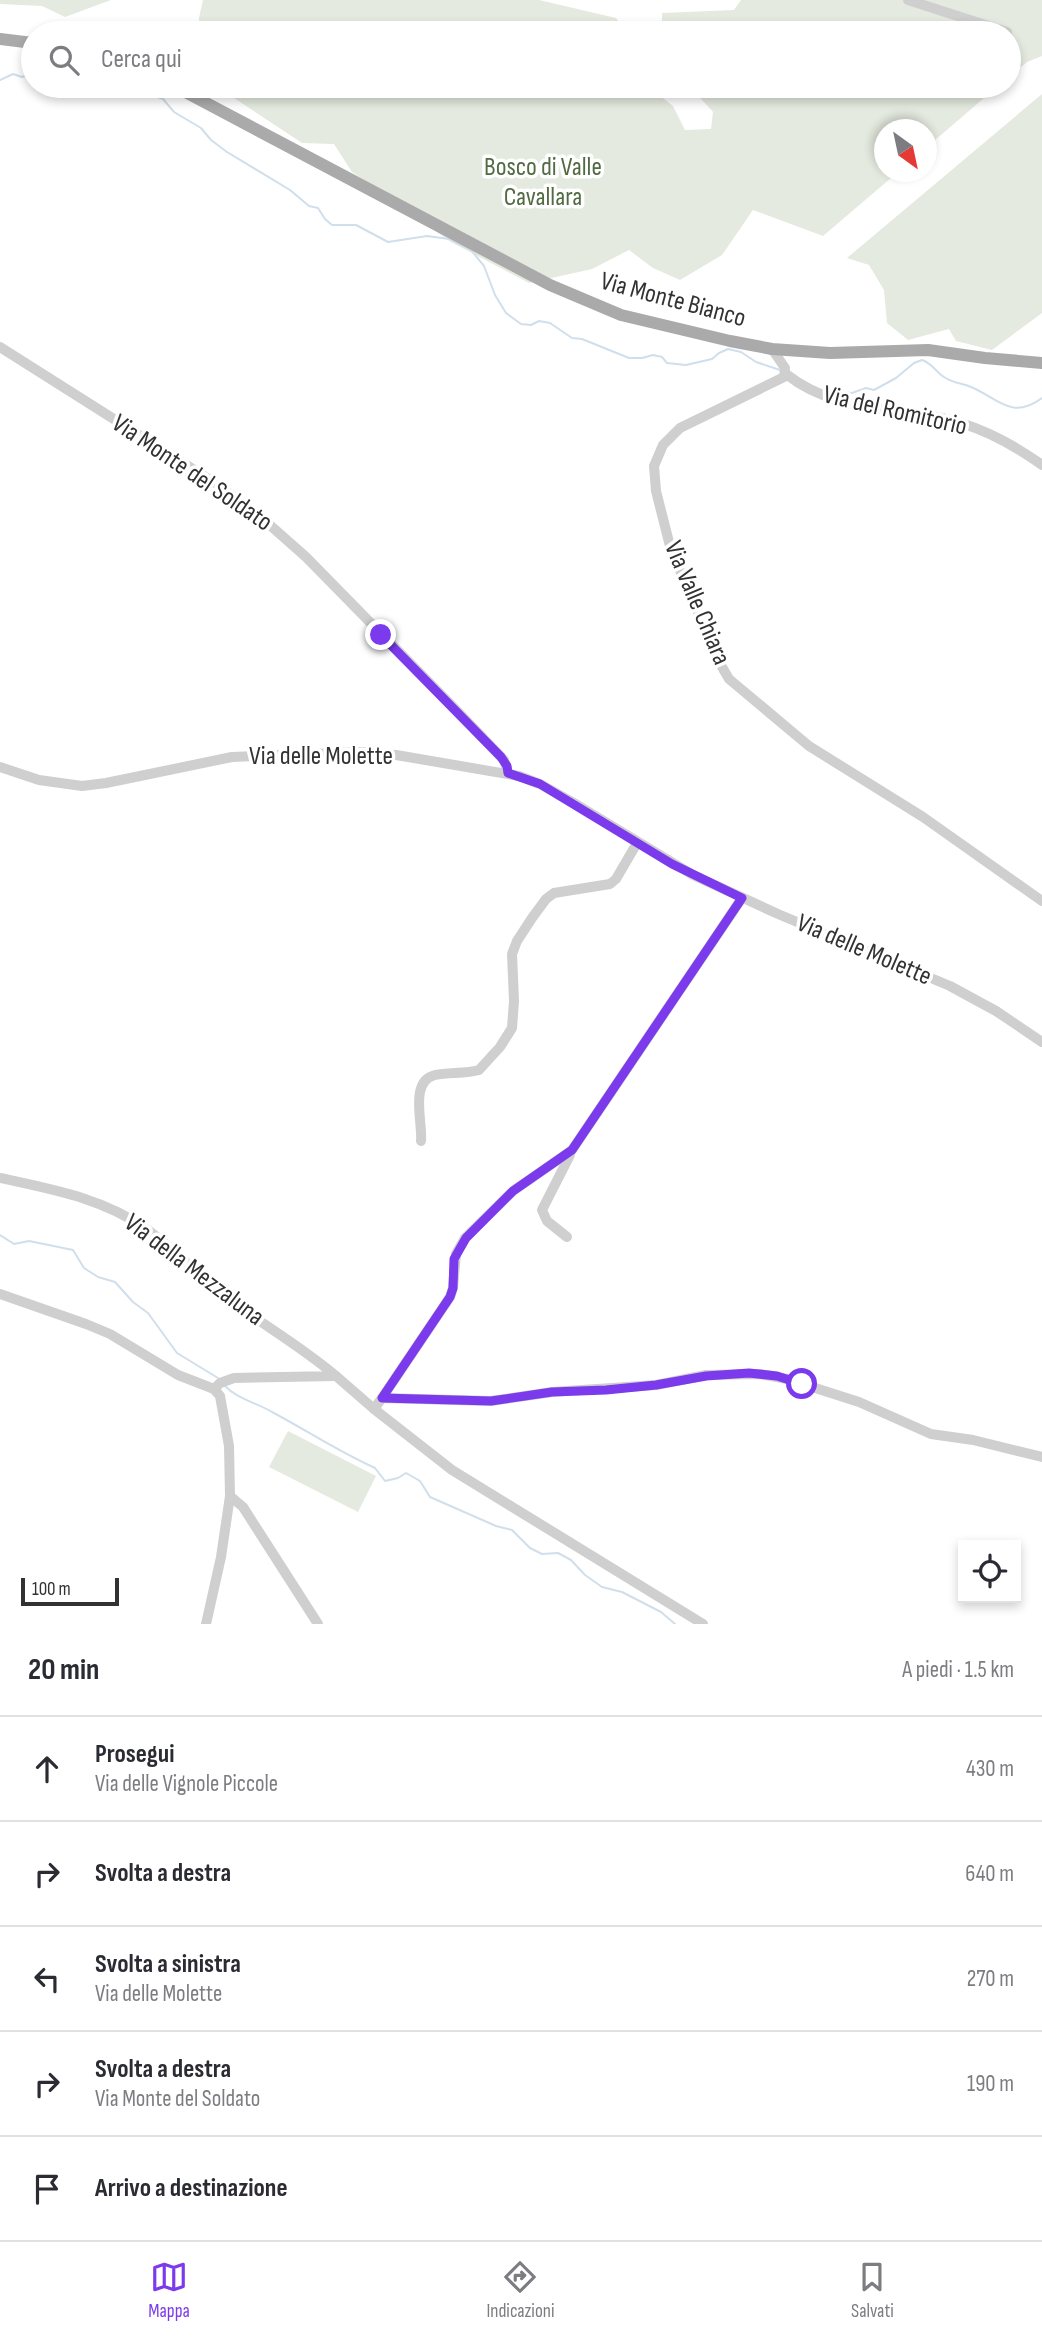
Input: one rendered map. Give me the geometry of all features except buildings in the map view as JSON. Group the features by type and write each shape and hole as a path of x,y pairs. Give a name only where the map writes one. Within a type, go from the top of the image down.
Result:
{"main road":[{"path":"0,39 21,42"},
{"name":"Via Monte Bianco","path":"196,98 550,285 632,318 772,349 830,353 928,350 1042,363"}],"street":[{"path":"908,0 973,21"},
{"name":"Via Monte del Soldato","path":"0,347 254,511 321,572 459,713 504,760 508,773"},
{"path":"772,349 786,374"},
{"name":"Via del Romitorio","path":"786,374 806,389 832,401 960,422 1007,442 1042,465"},
{"name":"Via Valle Chiara","path":"786,374 781,379 680,428 663,445 654,466 656,491 671,550 722,667 732,681 808,746 933,824 1042,901"},
{"name":"Via delle Molette","path":"0,767 39,780 82,786 232,757 362,752 508,773 540,784 683,870 742,898 950,986 996,1011 1042,1042"},
{"path":"421,1141 419,1094 424,1082 433,1075 479,1070 510,1032 514,1011 513,950 519,936 543,902 557,892 599,888 610,884 616,879 637,843"},
{"path":"567,1237 547,1221 542,1208 575,1146 742,898"},
{"path":"377,1412 382,1398 450,1297 456,1254 468,1235 513,1191 565,1157 575,1146"},
{"name":"Via della Mezzaluna","path":"0,1178 86,1199 129,1218 159,1239 221,1293 320,1362 377,1412 452,1470 703,1624"},
{"path":"0,1294 110,1334 178,1375 214,1389 220,1396 228,1434 230,1496 221,1557 206,1624"},
{"path":"382,1398 486,1402 561,1391 656,1385 706,1376 760,1374 787,1379 859,1402 931,1434 973,1440 1042,1457"},
{"path":"214,1389 220,1383 234,1378 336,1376"},
{"path":"230,1496 243,1507 318,1624"}],"green space":[{"path":"0,0 111,0 65,17 42,6 0,4"},
{"path":"203,0 539,0 616,18 618,21 199,21"},
{"path":"741,0 1042,0 1042,56 1021,67 1021,21 662,21 662,13 734,10"},
{"path":"1042,94 1042,313 992,350 956,341 949,329 908,340 887,323 884,290 869,265 847,258"},
{"name":"Bosco di Valle Cavallara","path":"234,98 663,98 673,106 685,130 711,129 713,112 700,98 984,98 937,138 937,119 874,119 874,182 886,182 823,236 753,210 722,255 680,280 653,268 629,250 592,269 529,283 451,242 352,172 334,144 302,143"},
{"path":"288,1431 376,1476 358,1512 269,1467"}],"waterway":[{"path":"0,80 13,74 21,77"},
{"path":"160,98 174,112 201,128 227,152 290,190 309,206 318,208 332,225 356,225 388,242 427,236 449,239 471,250 484,266 495,295 506,313 521,324 531,325 539,321 550,323 572,338 582,339 629,358 653,355 662,357 667,363 686,365 712,359 728,349 780,370"},
{"path":"828,391 852,393 866,388 874,390 922,360 947,379 971,387 1013,408 1031,405 1042,398"},
{"path":"0,1235 14,1244 29,1241 73,1250 84,1268 98,1277 115,1282 133,1302 148,1313 177,1353 218,1378"},
{"path":"224,1385 240,1397 375,1468 385,1481 406,1473 420,1481 430,1497 496,1526 512,1530 530,1548 542,1554 558,1553 571,1560 585,1575 602,1587 622,1592 661,1612 675,1624"}],"route":[{"path":"381,635 501,757 508,773 540,784 672,864 742,898 572,1150 513,1191 466,1238 454,1259 450,1297 382,1398 491,1401 552,1392 606,1390 749,1373 777,1376 802,1384"}]}
